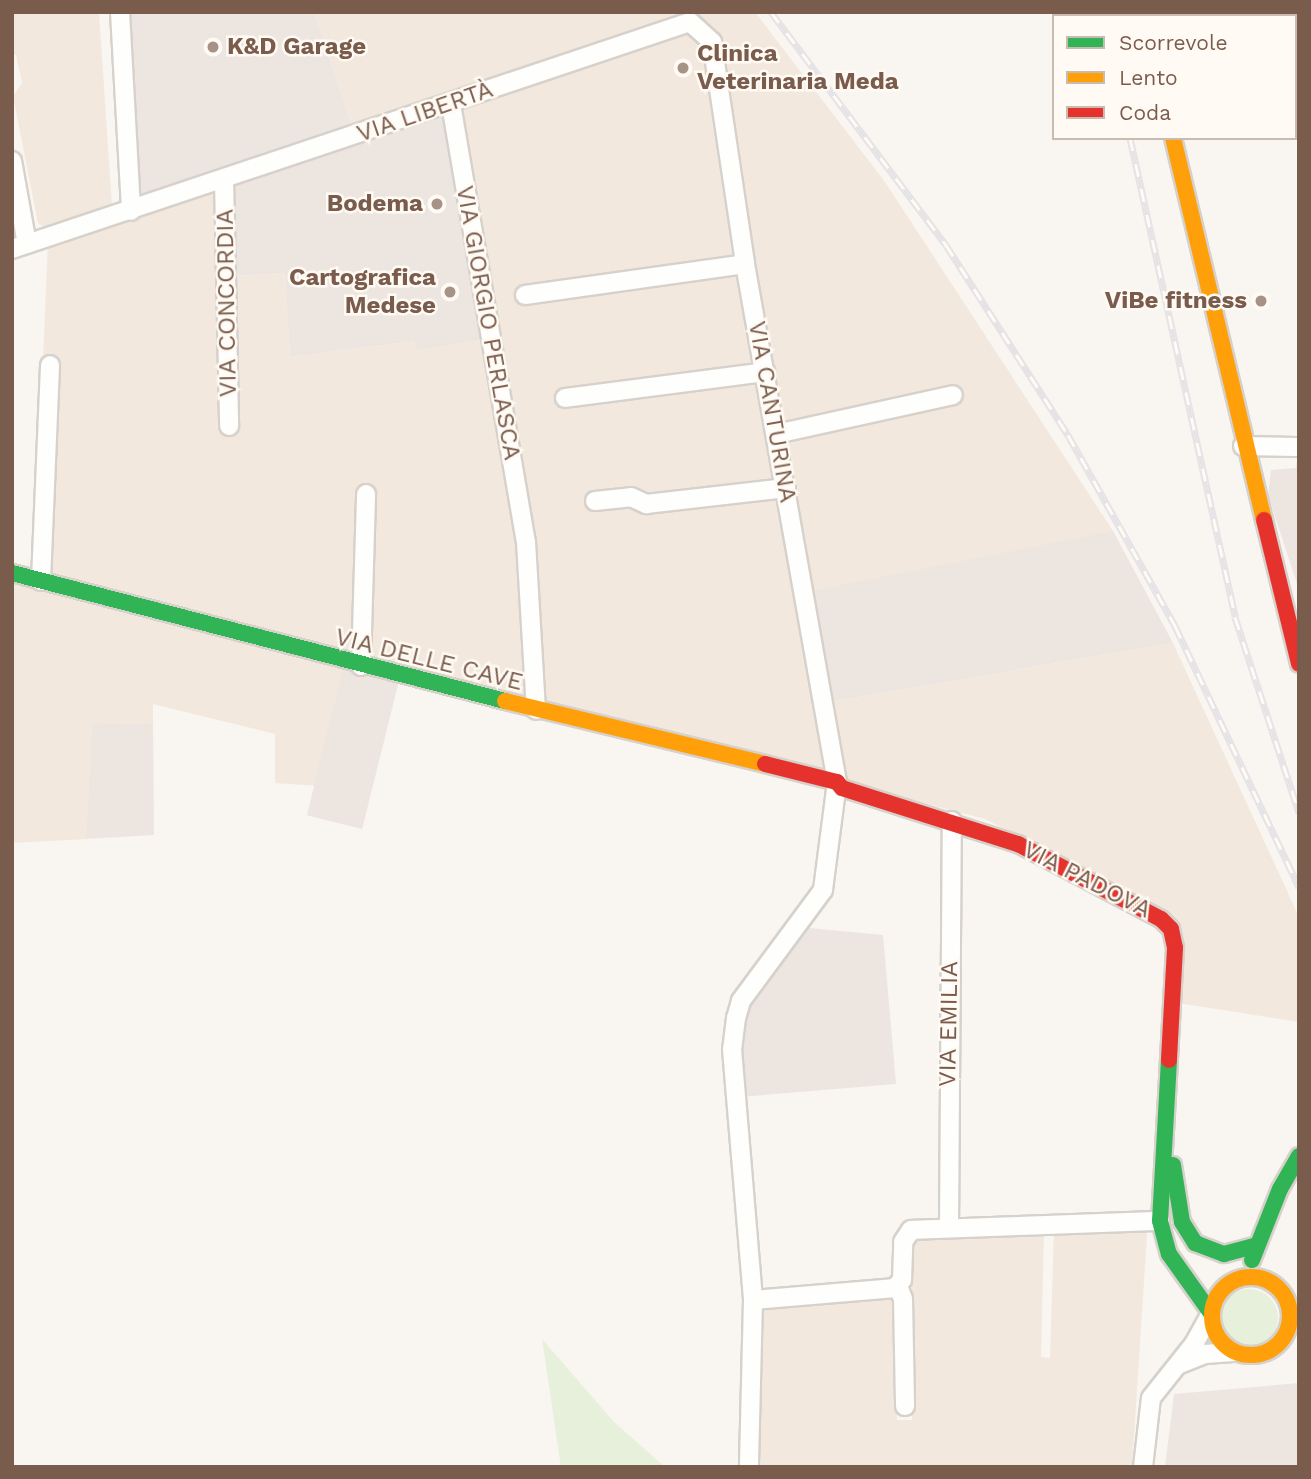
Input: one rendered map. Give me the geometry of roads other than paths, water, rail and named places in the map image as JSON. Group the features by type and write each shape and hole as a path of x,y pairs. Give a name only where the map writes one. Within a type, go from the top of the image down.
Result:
{"street":[{"path":"120,12 131,211"},
{"name":"VIA LIBERTÀ","path":"19,247 690,22 712,42"},
{"name":"VIA CANTURINA","path":"712,42 745,264 836,782 822,890 741,1001 732,1049 753,1300 748,1467"},
{"name":"VIA GIORGIO PERLASCA","path":"451,104 526,542 536,710"},
{"path":"1173,140 1243,446 1299,664"},
{"path":"12,161 19,247"},
{"name":"VIA CONCORDIA","path":"224,180 229,426"},
{"path":"525,295 745,264"},
{"path":"41,581 50,365"},
{"path":"565,398 765,372"},
{"path":"776,433 953,395"},
{"path":"1243,446 1299,447"},
{"path":"595,501 631,497 646,504 786,488"},
{"path":"361,666 366,494"},
{"name":"VIA DELLE CAVE","path":"12,573 361,666 836,782"},
{"name":"VIA PADOVA","path":"836,782 842,788 951,821 1024,847 1168,925 1175,950 1160,1221 1166,1248 1211,1313"},
{"name":"VIA EMILIA","path":"949,1228 951,821"},
{"path":"1165,1105 1185,1232 1198,1247 1216,1253 1232,1254 1257,1245"},
{"path":"1143,1467 1147,1409 1211,1313 1219,1292 1248,1268 1299,1156"},
{"path":"1270,1218 1266,1257 1275,1286"},
{"path":"905,1406 903,1297 898,1286 905,1235 911,1230 1160,1221"},
{"path":"1174,1367 1205,1354 1233,1352 1258,1355 1280,1343 1290,1320 1284,1295 1275,1286 1251,1277 1212,1280 1177,1264"},
{"path":"753,1300 898,1286"},
{"path":"1211,1313 1216,1335 1233,1352"}],"railway":[{"path":"771,12 946,245 1068,435 1175,626 1299,887"},
{"path":"1130,140 1235,617 1299,813"}],"place":[{"name":"K&D Garage","path":"213,47"},
{"name":"Clinica Veterinaria Meda","path":"683,68"},
{"name":"Bodema","path":"437,204"},
{"name":"Cartografica Medese","path":"450,292"},
{"name":"ViBe fitness","path":"1261,301"}]}
